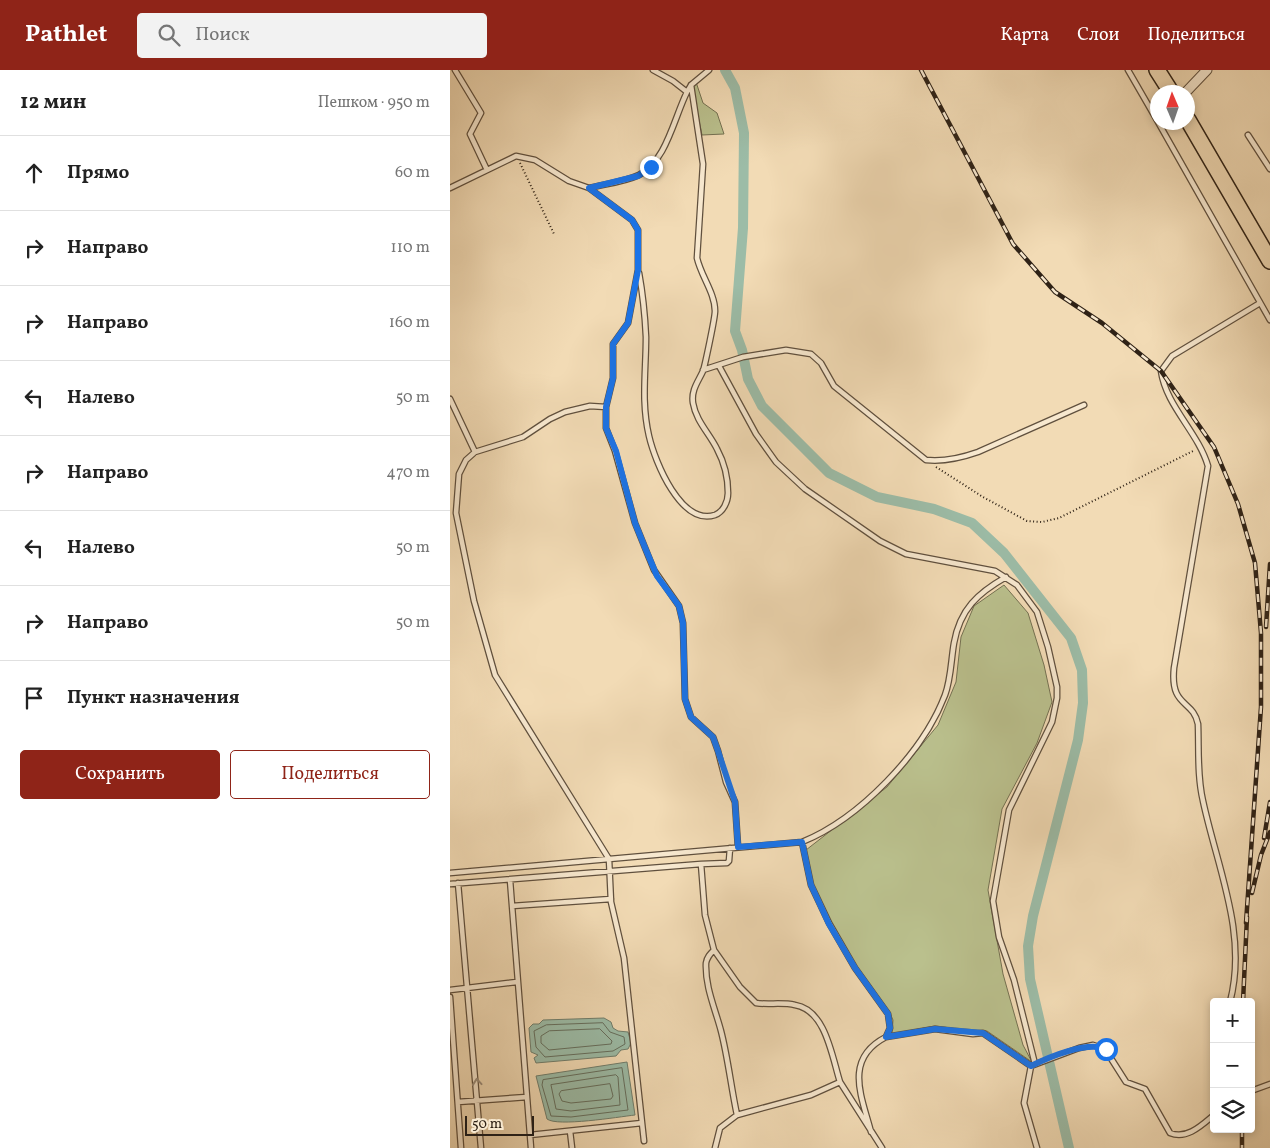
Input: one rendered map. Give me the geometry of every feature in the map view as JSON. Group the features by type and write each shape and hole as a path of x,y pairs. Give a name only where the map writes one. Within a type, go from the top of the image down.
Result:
{"highway":[{"path":"1157,70 1167,85"},
{"path":"1194,130 1270,261"}],"street":[{"path":"1193,85 1207,70"}],"lane":[{"path":"455,70 479,109 480,117 470,134 487,170"},
{"path":"653,70 668,77 687,92"},
{"path":"589,188 638,176 651,167 665,144 691,85 709,70"},
{"path":"1128,70 1150,108"},
{"path":"638,270 643,296 646,339 643,403 649,437 668,484 679,501 692,514 706,518 718,513 725,505 728,495 726,473 718,450 696,416 693,401 695,386 703,370 715,313 714,302 700,270 697,258 703,164 691,85"},
{"path":"1163,130 1270,320"},
{"path":"1248,135 1270,169"},
{"path":"450,188 516,156 535,160 569,181 589,188 636,225 639,235 638,270 628,323 613,344 613,384 606,407 606,428 616,451 635,523 654,570 679,606 682,616 685,699 691,717 713,737 735,802 738,847"},
{"path":"1231,998 1237,962 1235,931 1202,799 1198,724 1194,714 1182,703 1173,686 1208,466 1200,448 1165,388 1160,371 1172,356 1260,303"},
{"path":"703,370 751,355 786,350 811,354 821,363 834,386 926,460 941,461 978,452 1084,404"},
{"path":"719,366 756,434 776,462 805,489 839,515 880,541 906,554 986,568 1006,577 1018,585 1036,612 1045,634 1057,687 1052,722 1009,810 994,894 999,937 1014,980 1033,1065 1024,1103 1037,1148"},
{"path":"450,399 475,452"},
{"path":"606,407 590,406 565,412 550,419 537,430 523,437 475,452 466,460 459,474 456,513 474,602 495,675 609,859 611,899 624,958 644,1141"},
{"path":"450,873 802,842 821,834 892,778 918,745 936,716 946,693 959,624 983,591 1006,577"},
{"path":"802,842 811,885 829,924 855,968 888,1014 890,1028 886,1037"},
{"path":"450,884 727,863 729,861 730,848"},
{"path":"701,864 705,915 714,950 740,987 756,1003 794,1004 812,1012 821,1025 840,1082 881,1148"},
{"path":"510,880 516,982 531,1148"},
{"path":"458,883 481,1148"},
{"path":"512,906 611,899"},
{"path":"714,950 708,956 706,963 708,987 711,1005 721,1030 737,1115"},
{"path":"450,990 516,982"},
{"path":"450,997 461,1148"},
{"path":"871,1132 860,1092 858,1074 864,1057 872,1046 886,1037 935,1029 983,1033 1033,1065"},
{"path":"1033,1065 1093,1045 1106,1049 1126,1082 1142,1086 1145,1089 1166,1128 1175,1135 1188,1134 1210,1118"},
{"path":"715,1148 720,1128 737,1115 802,1098 840,1082"},
{"path":"1255,1090 1270,1084"},
{"path":"458,1102 526,1097"},
{"path":"530,1135 642,1123"},
{"path":"570,1131 572,1148"}],"path":[{"path":"516,156 554,234"},
{"path":"926,460 983,497 1027,521 1042,522 1059,518 1133,479 1200,448"}],"shaded area":[{"path":"695,79 703,103 717,113 724,134 702,135 691,82"},
{"path":"1004,585 1028,613 1044,665 1052,702 1037,743 1002,809 988,890 1003,974 1023,1045 1032,1062 987,1031 935,1026 892,1034 893,1020 889,1011 856,965 830,922 813,884 806,850 887,787 938,725 956,682 961,637 974,606"}],"water":[{"path":"604,1018 611,1022 613,1028 618,1031 628,1032 631,1043 628,1049 621,1050 616,1056 536,1063 534,1058 538,1055 531,1052 529,1028 533,1024 539,1024 543,1020"},
{"path":"627,1062 635,1115 575,1122 547,1119 536,1076"}],"waterway":[{"path":"725,70 735,88 744,133 743,228 735,331 742,350 748,379 762,406 829,473 877,497 934,509 972,523 1004,553 1071,638 1082,670 1083,703 1078,740 1033,916 1028,946 1030,979 1069,1148"}],"railway":[{"path":"921,70 1013,244 1055,292 1102,323 1161,371 1214,447 1238,504 1255,563 1261,633 1261,707 1246,923"},
{"path":"1266,627 1270,564"},
{"path":"1264,838 1270,802"},
{"path":"1252,893 1261,855 1270,832"},
{"path":"1243,998 1247,917"},
{"path":"1242,1133 1242,1148"}],"route":[{"path":"651,167 638,176 589,188 632,220 636,225 639,235 638,270 628,323 616,336 613,344 613,384 606,407 605,422 608,435 616,451 635,523 657,576 679,606 683,623 685,699 691,717 713,737 726,782 735,802 738,847 802,842 811,885 829,924 855,968 888,1014 890,1028 886,1037 935,1029 973,1034 986,1033 1031,1066 1079,1048 1093,1045 1106,1049"}]}
